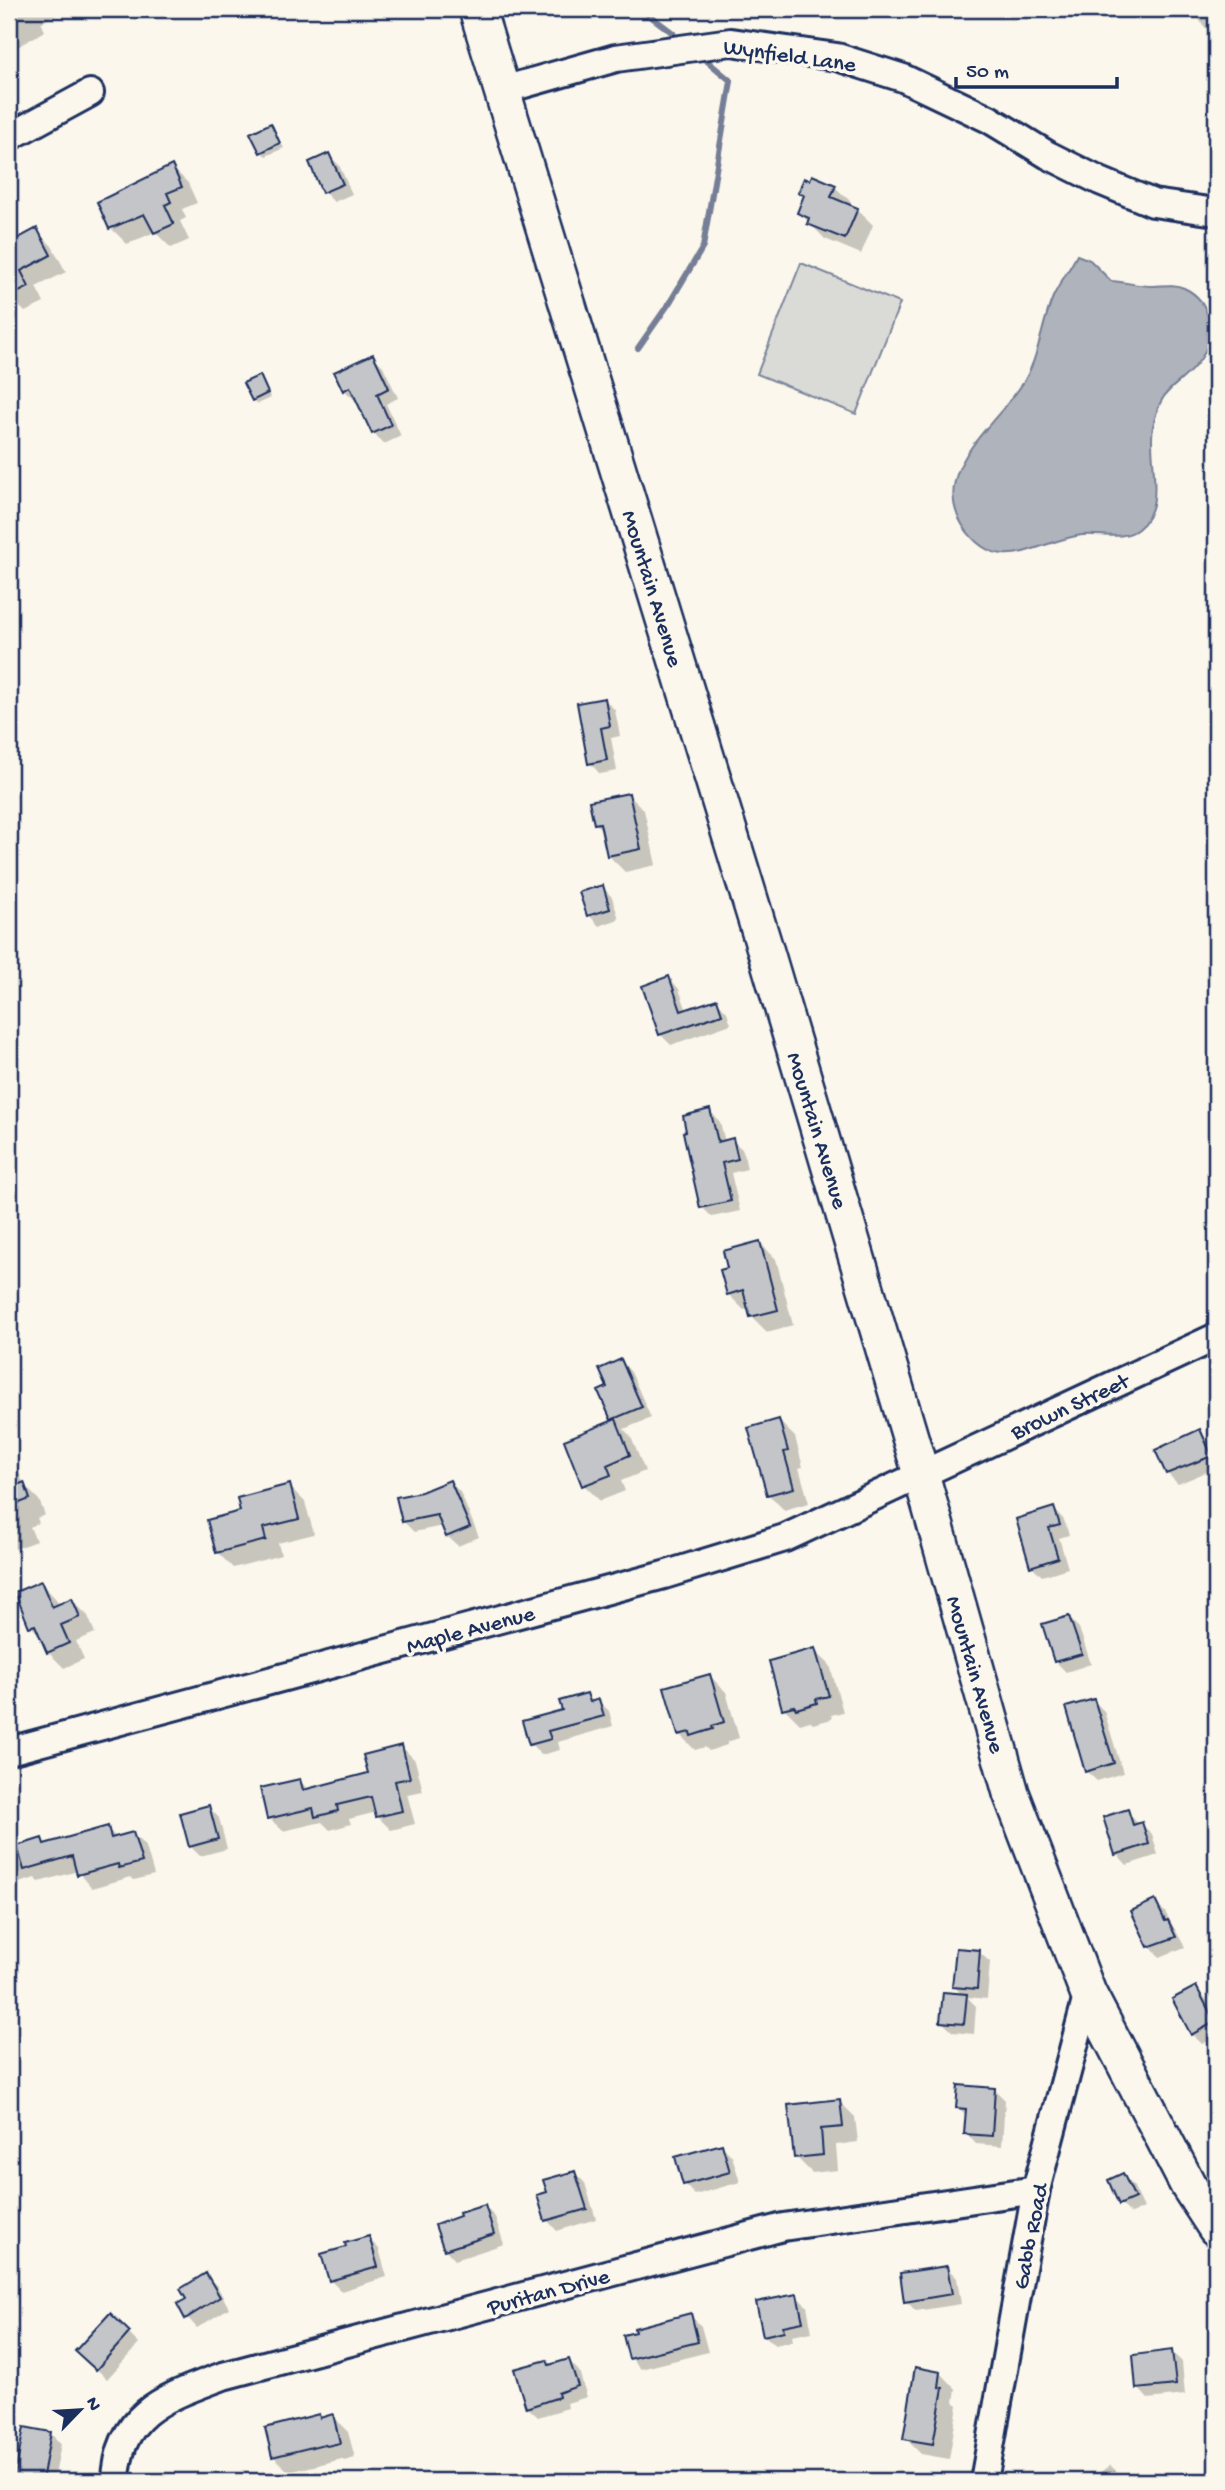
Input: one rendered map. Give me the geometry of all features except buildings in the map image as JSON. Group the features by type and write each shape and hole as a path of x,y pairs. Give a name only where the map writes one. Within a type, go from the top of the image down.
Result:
{"main road":[{"name":"Mountain Avenue","path":"477,9 766,952 921,1474 1011,1793 1088,1993 1188,2185 1216,2228"}],"street":[{"name":"Wynfield Lane","path":"503,90 616,58 731,41 837,57 904,78 989,119 1048,155 1153,203 1216,212"},
{"path":"9,137 90,93"},
{"name":"Brown Street","path":"921,1474 1216,1336"},
{"name":"Maple Avenue","path":"9,1751 726,1556 785,1538 921,1474"},
{"name":"Gabb Road","path":"984,2481 1036,2190 1088,1993"},
{"name":"Puritan Drive","path":"116,2481 116,2467 131,2427 165,2398 223,2376 783,2227 1036,2190"}],"shaded area":[{"path":"1077,255 1090,260 1111,281 1184,288 1201,301 1206,310 1209,340 1200,360 1166,394 1156,413 1152,439 1152,508 1138,529 1119,536 1082,535 1019,553 990,551 977,542 960,521 954,499 955,481 974,444 1027,376 1053,297"},
{"path":"801,263 900,303 856,414 757,374"}],"waterway":[{"path":"641,9 673,33"},
{"path":"638,348 703,247 731,81 707,61"}]}
